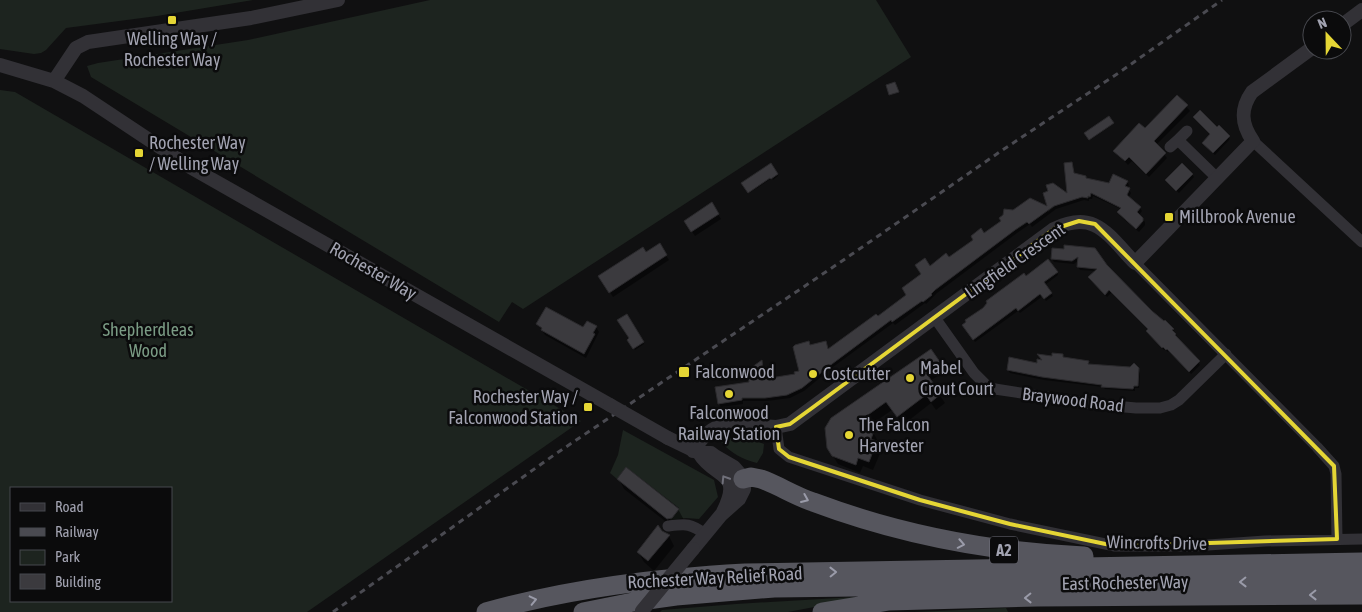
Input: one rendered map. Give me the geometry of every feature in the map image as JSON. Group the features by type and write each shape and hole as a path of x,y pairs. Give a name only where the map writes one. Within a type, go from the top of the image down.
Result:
{"highway":[{"name":"A2","path":"752,479 876,524 963,544 1036,553 1258,564"},
{"name":"A2","path":"888,579 1258,564 1362,562"},
{"name":"Rochester Way Relief Road","path":"486,612 570,592 649,580 745,573 888,579"},
{"name":"East Rochester Way","path":"888,579 1362,580"},
{"name":"Rochester Way Relief Road","path":"583,612 634,602 711,592 888,579"},
{"path":"822,612 889,600 1362,594"}],"street":[{"path":"54,82 76,48 88,42 252,18 338,0"},
{"path":"1302,55 1258,87 1247,99 1243,115 1247,133 1362,242"},
{"name":"Rochester Way","path":"0,65 54,82 88,99 190,167 668,438 696,452 711,454 752,479"},
{"path":"1187,131 1174,143 1217,178"},
{"path":"1135,263 1253,140"},
{"name":"Lingfield Crescent","path":"696,452 702,437 721,426 728,424 776,427 790,424 1054,229 1066,223 1079,221 1095,224 1226,354 1334,466 1337,479 1337,539"},
{"name":"Braywood Road","path":"934,318 974,373 988,386 1005,391 1092,404 1136,408 1160,408 1171,405 1179,400 1226,354"},
{"name":"Wincrofts Drive","path":"776,427 779,449 789,457 920,500 1010,524 1115,546 1194,546 1265,541 1362,539"},
{"path":"696,452 705,463 724,475 729,483 729,496 721,515"},
{"path":"642,612 721,515 739,499 752,479"},
{"path":"668,526 688,524 695,526 705,534"}],"highlighted area":[{"path":"1079,221 1095,224 1334,466 1337,539 1115,546 1010,524 920,500 789,457 779,449 776,427 790,424 1054,229"}],"green space":[{"path":"0,0 253,0 157,16 66,28 46,50 34,54 0,49"},
{"path":"430,0 876,0 911,57 523,309 512,302 499,322 91,77 87,66 248,40"},
{"name":"Shepherdleas Wood","path":"0,90 15,92 581,421 307,612 0,612"},
{"path":"623,430 714,480 718,497 699,519 670,520 679,508 626,467 617,479 610,473 618,455"},
{"path":"726,438 749,438 764,444 763,453 757,463 747,460 733,453 721,442"},
{"path":"872,596 788,612 660,612 662,610 736,604"},
{"path":"1006,608 1008,612 914,612"}],"building":[{"path":"895,82 899,92 889,95 886,85"},
{"path":"1177,95 1188,105 1154,141 1166,153 1146,174 1129,157 1125,161 1113,151 1139,123 1145,128"},
{"path":"1200,110 1217,127 1219,125 1230,136 1213,153 1202,143 1210,134 1193,117"},
{"path":"1109,116 1114,123 1089,140 1084,133"},
{"path":"1072,162 1074,173 1086,176 1086,178 1109,183 1113,174 1128,181 1125,186 1130,188 1127,195 1141,207 1137,212 1143,218 1143,221 1136,229 1117,212 1121,208 1091,193 1088,198 1082,197 1054,206 1029,224 1027,222 1015,230 935,290 923,302 892,322 891,320 802,388 787,395 765,398 742,398 742,400 718,404 715,387 749,382 748,370 762,360 764,379 795,374 794,372 799,371 793,347 795,345 809,341 810,345 826,341 828,349 906,295 902,288 921,274 915,265 925,258 930,266 946,253 949,257 973,240 971,236 981,228 984,233 1001,221 999,218 1003,215 1004,209 1013,210 1030,198 1047,206 1043,193 1048,191 1046,185 1053,183 1067,193 1064,163"},
{"path":"771,163 778,174 748,193 741,183"},
{"path":"1182,163 1193,174 1176,191 1165,180"},
{"path":"712,202 719,214 691,232 684,221"},
{"path":"660,243 667,255 609,293 598,276 643,247 646,252"},
{"path":"1064,245 1095,248 1107,265 1152,311 1174,329 1172,330 1175,335 1200,361 1189,372 1167,349 1162,348 1146,331 1148,329 1109,290 1105,295 1088,277 1097,269 1077,267 1078,257 1072,261 1051,259 1052,248 1064,249"},
{"path":"1048,259 1058,272 1044,282 1052,293 1044,299 1040,294 1018,311 1016,308 973,340 962,325 966,322 965,320 983,308 987,303 986,301 1024,273 1026,276"},
{"path":"546,307 583,327 587,321 597,326 593,333 595,334 584,354 541,330 542,328 536,324"},
{"path":"627,314 644,342 633,349 627,340 629,338 617,320"},
{"path":"931,349 940,362 926,373 941,394 931,402 926,395 897,417 886,402 865,417 874,431 871,439 877,441 869,462 858,458 856,465 832,456 827,448 825,428 831,418"},
{"path":"1052,353 1063,354 1063,357 1089,361 1088,364 1130,367 1134,363 1139,368 1138,386 1134,386 1133,389 1101,387 1102,385 1007,370 1009,357 1037,363 1037,359 1042,360 1037,354 1052,356"},
{"path":"626,467 679,509 672,518 667,519 617,479"},
{"path":"658,525 662,531 670,535 648,561 637,552"}],"railway":[{"path":"333,612 554,455 1117,74 1222,0"}],"place":[{"name":"Welling Way / Rochester Way","path":"172,20"},
{"name":"Rochester Way / Welling Way","path":"139,153"},
{"name":"Millbrook Avenue","path":"1169,217"},
{"name":"Falconwood","path":"684,372"},
{"name":"Costcutter","path":"813,374"},
{"name":"Mabel Crout Court","path":"910,378"},
{"name":"Falconwood Railway Station","path":"729,394"},
{"name":"Rochester Way / Falconwood Station","path":"588,407"},
{"name":"The Falcon Harvester","path":"849,435"}]}
